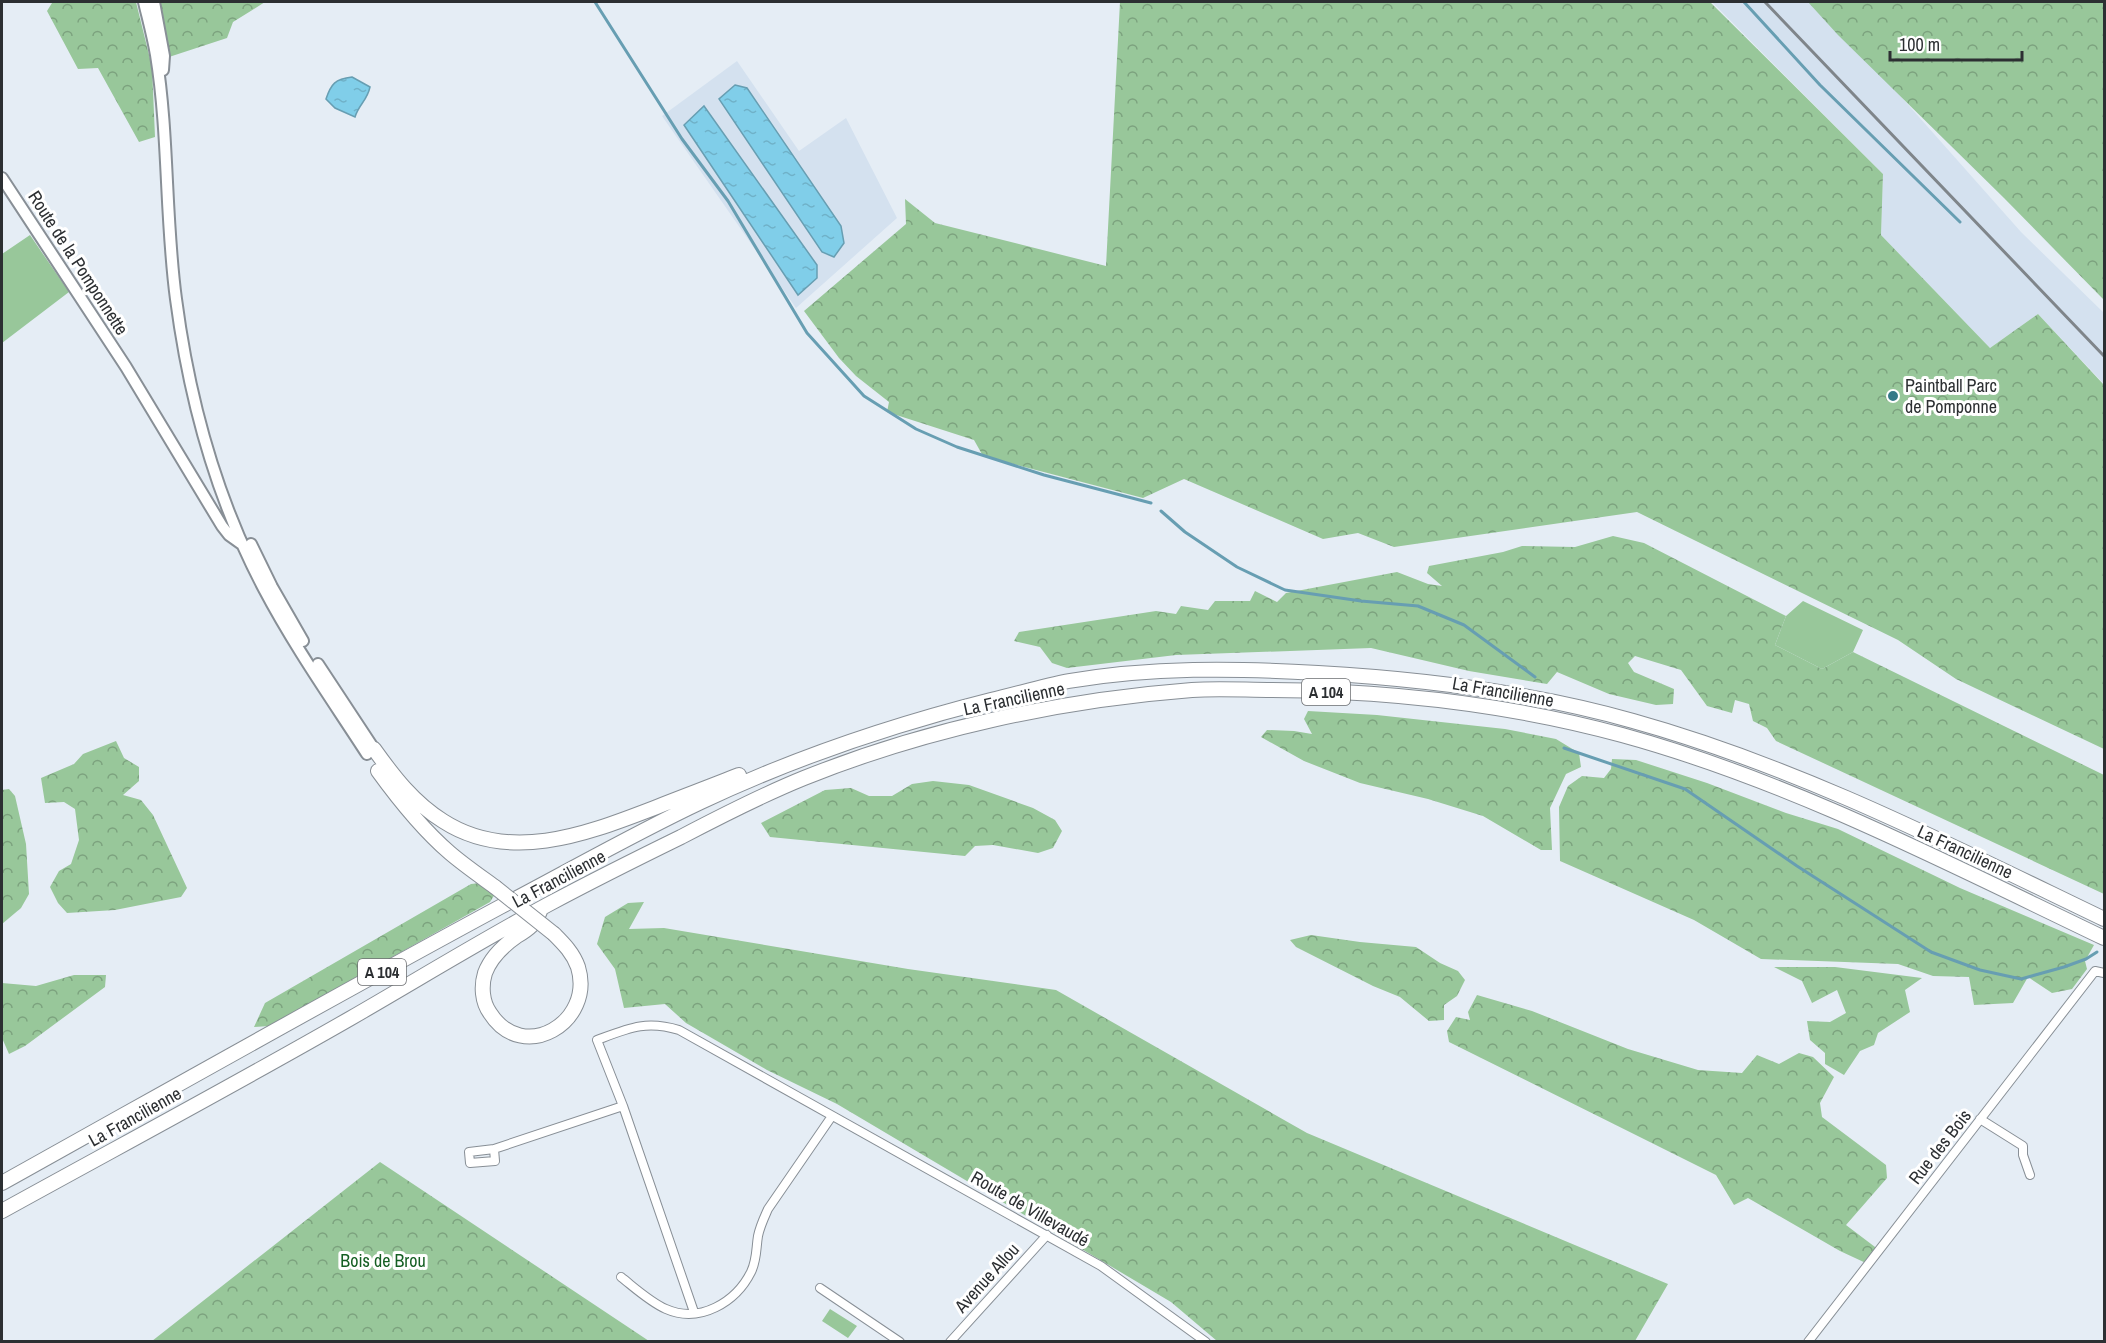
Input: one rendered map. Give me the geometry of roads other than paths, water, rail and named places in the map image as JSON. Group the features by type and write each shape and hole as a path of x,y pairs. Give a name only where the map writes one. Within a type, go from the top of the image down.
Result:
{"highway":[{"name":"La Francilienne","path":"2,1183 497,909 671,817 738,785 886,729 949,710 1066,681 1157,670 1249,669 1359,675 1475,687 1526,696 1625,719 1726,750 1821,786 2104,919"},
{"name":"La Francilienne","path":"2,1211 342,1023 543,907 732,811 803,778 938,733 1104,699 1197,690 1300,690 1450,700 1620,734 1719,766 1833,811 2104,938"},
{"path":"370,752 414,799 445,822 480,838 516,843 537,843 569,837 604,827 752,770 769,772"},
{"path":"370,752 406,807 431,835 451,854 495,887 554,934 567,947 578,967 579,991 573,1012 562,1024 547,1034 527,1036 509,1032 494,1020 487,1009 483,985 486,973 498,952 508,942 532,926 543,907"}],"main road":[{"path":"144,2 156,54 176,298 190,375 211,456 243,546 264,589 304,656 370,752"},
{"path":"154,2 164,56 162,112"},
{"name":"Route de la Pomponnette","path":"2,178 126,367 222,526 243,546"},
{"path":"211,456 272,587 370,752"}],"street":[{"name":"Rue des Bois","path":"1808,1341 2095,971 2104,973"},
{"name":"Route de Villevaudé","path":"623,1106 597,1040 631,1026 647,1024 663,1025 679,1030 1101,1266 1206,1341"},
{"path":"494,1149 623,1106 694,1312"},
{"path":"621,1277 656,1304 669,1311 694,1312 722,1305 733,1297 743,1286 754,1263 758,1238 768,1209 832,1116"},
{"path":"1980,1119 2023,1146 2023,1155 2030,1175"},
{"name":"Avenue Allou","path":"950,1341 1047,1235"},
{"path":"820,1288 900,1341"}],"water":[{"path":"352,77 370,87 355,117 335,108 326,99 335,83"},
{"path":"735,85 747,88 841,226 844,243 834,257 822,252 719,99"},
{"path":"704,106 817,265 817,278 798,295 684,125"}],"waterway":[{"path":"595,2 682,139 728,201 807,333 864,396 916,429 957,447 1044,475 1151,503"},
{"path":"1744,2 1820,85 1960,222"},
{"path":"1161,511 1185,532 1237,567 1285,590 1361,601 1418,606 1464,625 1535,677"},
{"path":"1564,748 1685,789 1797,866 1931,952 1980,970 2021,979 2064,967 2086,959 2097,952"}],"railway":[{"path":"1765,2 2104,356"}],"place":[{"name":"Paintball Parc de Pomponne","path":"1893,396"}],"park label":[{"name":"Bois de Brou","path":"383,1261"}]}
